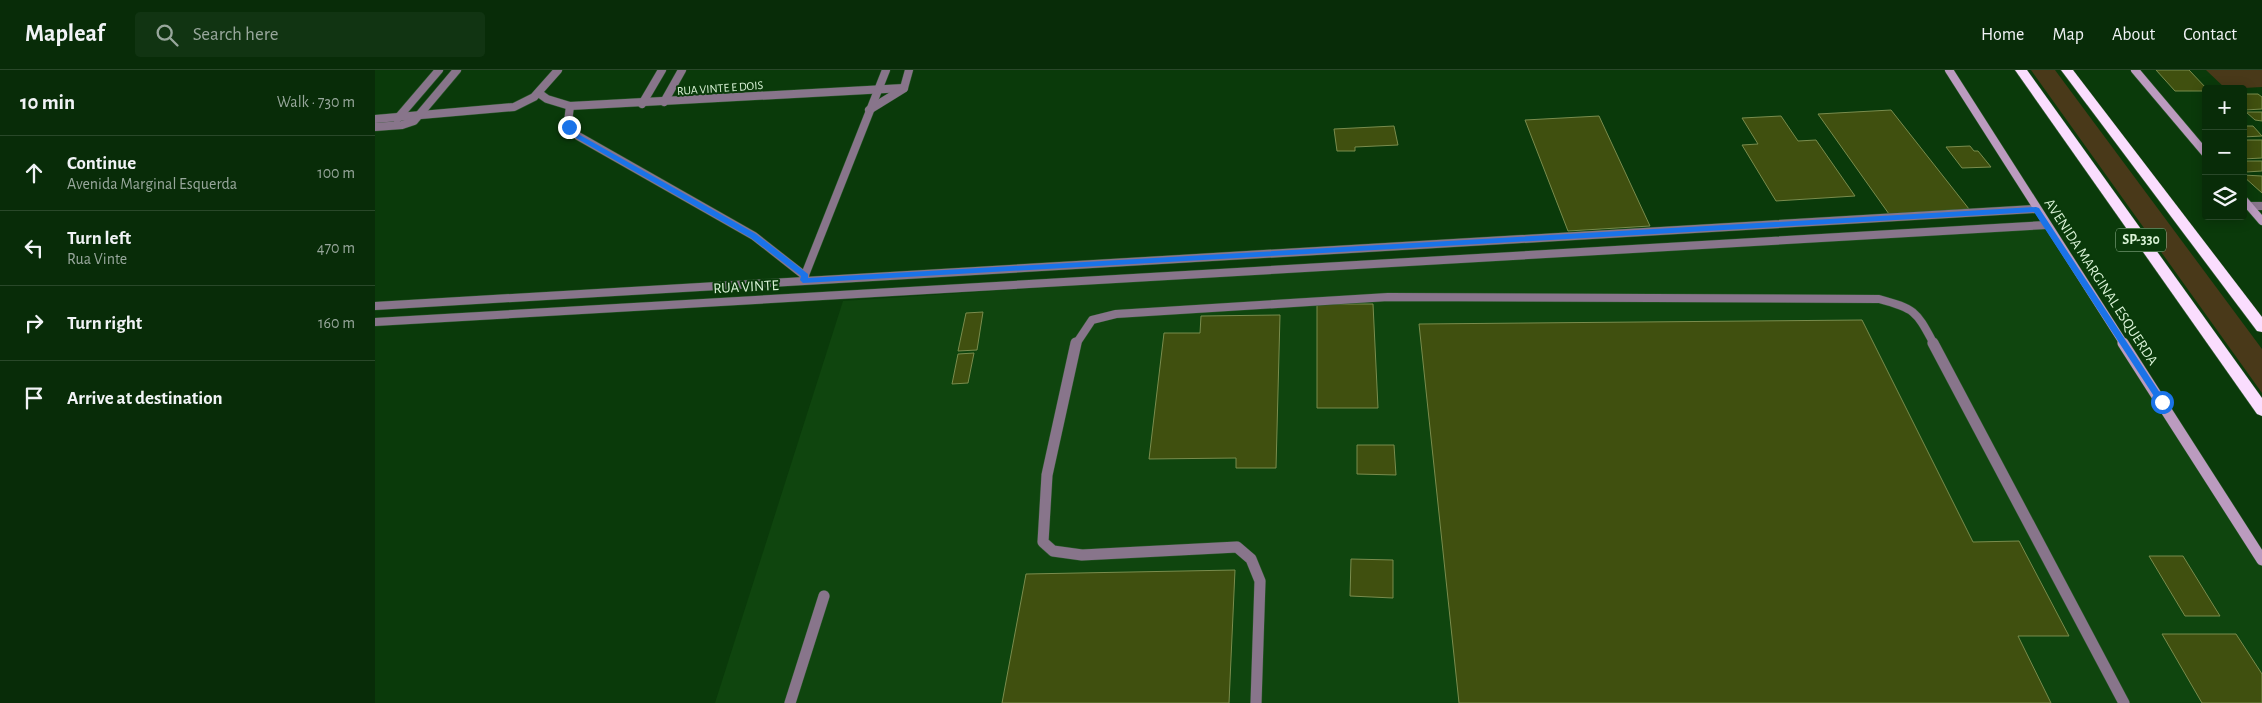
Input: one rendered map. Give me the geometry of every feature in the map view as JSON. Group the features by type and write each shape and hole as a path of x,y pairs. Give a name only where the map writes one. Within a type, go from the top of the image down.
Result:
{"highway":[{"name":"SP-330","path":"2021,70 2262,410"},
{"name":"SP-330","path":"2067,70 2262,327"}],"main road":[{"name":"AVENIDA MARGINAL ESQUERDA","path":"1949,70 2036,210 2162,402 2262,560"},
{"path":"2135,70 2202,149"},
{"path":"2247,204 2261,220"}],"street":[{"path":"391,126 439,70"},
{"path":"375,127 409,124 457,70"},
{"path":"375,119 503,109 525,104 540,94 558,70"},
{"path":"642,104 662,70"},
{"path":"665,102 682,70"},
{"path":"570,106 566,117 569,127 578,136 754,236 804,278 886,70"},
{"path":"869,110 904,88 909,70"},
{"name":"RUA VINTE E DOIS","path":"540,94 547,99 570,106 642,104 904,88"},
{"path":"2249,206 2262,206"},
{"name":"RUA VINTE","path":"375,306 804,278 2036,210"},
{"name":"RUA VINTE","path":"375,322 2046,225"},
{"path":"1256,703 1260,581 1251,559 1237,547 1082,555 1053,551 1043,542 1047,475 1077,340 1092,320 1115,314 1388,297 1879,299 1908,308 1921,320 2124,703"},
{"path":"790,703 824,596"}],"shaded area":[{"path":"2031,70 2055,70 2262,349 2262,393"},
{"path":"2206,70 2262,70 2262,87 2247,88 2247,85 2222,85"},
{"path":"2045,228 2162,402 2262,560 2262,703 715,703 843,301 1352,267"}],"building":[{"path":"2156,70 2189,70 2203,85 2202,91 2175,91"},
{"path":"2247,94 2258,94 2262,97 2262,109 2247,110"},
{"path":"1891,110 1969,209 1889,214 1818,114"},
{"path":"2247,112 2262,112 2262,121 2255,120"},
{"path":"1599,116 1650,226 1568,231 1525,120"},
{"path":"1781,116 1798,141 1816,140 1855,196 1776,201 1742,145 1758,144 1742,118"},
{"path":"1394,126 1398,145 1355,147 1355,151 1337,151 1334,129"},
{"path":"2247,126 2253,126 2262,136 2247,137"},
{"path":"2247,140 2262,140 2262,158 2247,159"},
{"path":"1970,146 1974,151 1978,151 1991,167 1962,168 1946,147"},
{"path":"2247,161 2262,161 2262,171 2247,172"},
{"path":"2247,175 2262,176 2262,193 2247,180"},
{"path":"1317,304 1373,304 1378,408 1317,408"},
{"path":"983,312 977,350 958,351 966,313"},
{"path":"1280,315 1276,468 1236,468 1236,458 1149,459 1164,333 1200,333 1201,316"},
{"path":"1862,320 1973,542 2019,541 2069,636 2018,636 2051,703 1459,703 1419,324"},
{"path":"974,353 968,383 952,384 958,354"},
{"path":"1357,445 1394,445 1396,475 1357,474"},
{"path":"2149,556 2183,556 2220,616 2185,616"},
{"path":"1351,559 1393,560 1393,598 1350,596"},
{"path":"1235,570 1229,703 1002,703 1026,574"},
{"path":"2162,634 2236,634 2262,674 2262,703 2202,703"}],"route":[{"path":"569,127 578,136 754,236 805,276 803,280 2036,210 2162,402"}]}
